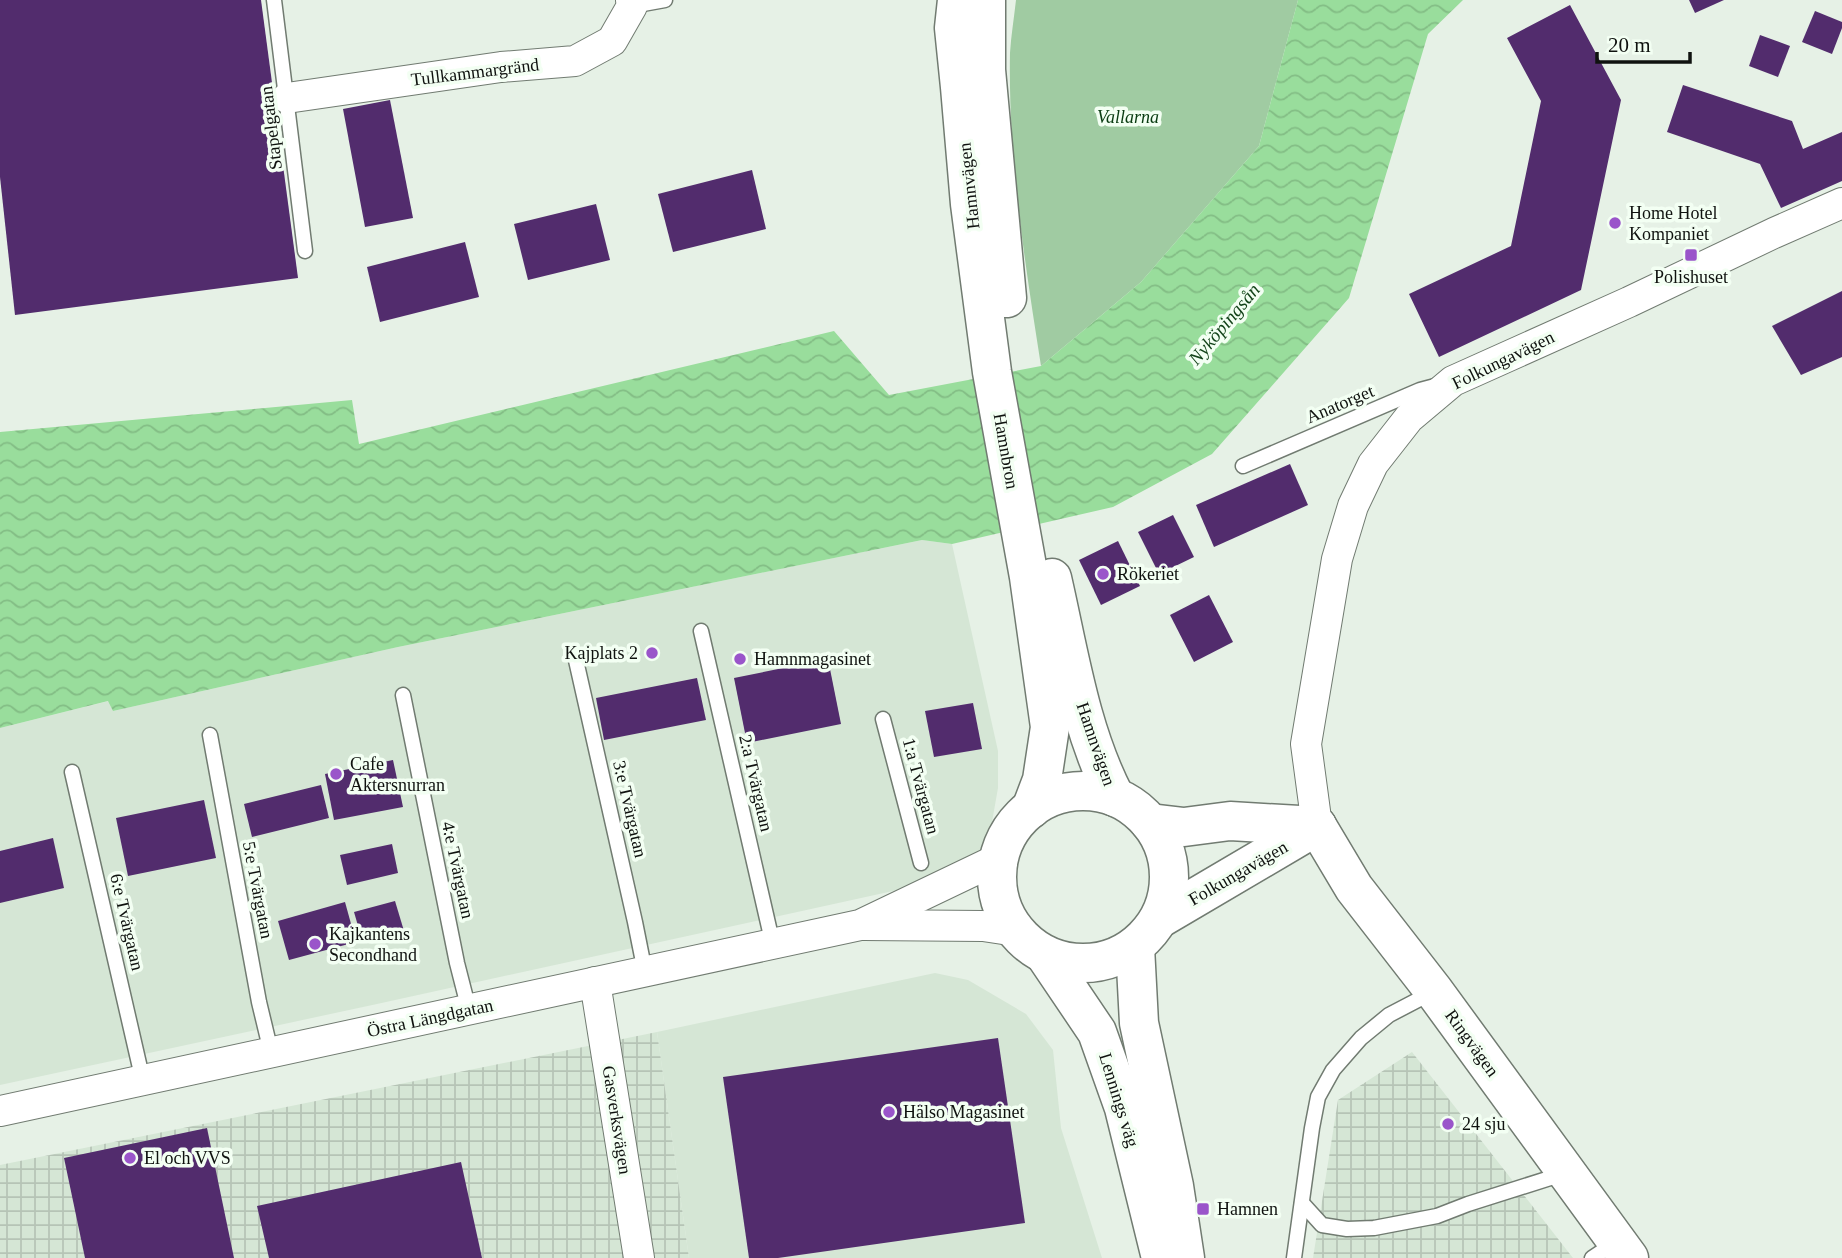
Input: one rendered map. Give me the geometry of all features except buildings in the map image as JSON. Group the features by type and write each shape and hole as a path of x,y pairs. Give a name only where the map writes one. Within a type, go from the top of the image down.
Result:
{"main road":[{"name":"Hamnvägen","path":"957,0 954,28 970,204 1002,370"},
{"name":"Hamnvägen","path":"986,0 986,69 999,202 1002,370"},
{"name":"Hamnbron","path":"1002,370 1032,528"},
{"name":"Hamnvägen","path":"1032,528 1050,572 1085,722 1115,797"},
{"name":"Hamnvägen","path":"1031,809 1042,779 1050,727 1029,578 1032,528"},
{"path":"1072,792 1094,792 1115,797 1134,808 1150,823 1163,845 1169,869 1168,895 1147,933 1114,958 1091,963 1067,962 1031,943 1006,915 997,877 1000,858 1011,831 1031,809 1050,798 1072,792"},
{"name":"Folkungavägen","path":"1150,823 1184,827 1230,821 1317,826"},
{"name":"Folkungavägen","path":"1147,933 1317,826"},
{"name":"Ringvägen","path":"1317,826 1353,888 1434,991 1567,1173 1613,1252"},
{"name":"Lennings väg","path":"1147,933 1139,1023 1174,1186 1185,1258"},
{"name":"Lennings väg","path":"1031,943 1097,1032 1124,1108 1161,1258"}],"street":[{"name":"Tullkammargränd","path":"287,98 501,67 575,61 612,41 631,3"},
{"name":"Folkungavägen","path":"1317,826 1306,744 1337,559 1353,506 1373,464 1409,418 1453,381 1842,203"},
{"name":"Östra Längdgatan","path":"0,1111 860,925 1000,858"},
{"name":"Östra Längdgatan","path":"860,925 983,926 1031,943"},
{"name":"Gasverksvägen","path":"596,982 639,1258"}],"lane":[{"name":"Stapelgatan","path":"274,0 305,251"},
{"path":"631,3 665,0"},
{"name":"Anatorget","path":"1243,466 1420,390 1453,381"},
{"name":"2:a Tvärgatan","path":"701,631 773,945"},
{"name":"3:e Tvärgatan","path":"575,656 645,972"},
{"name":"4:e Tvärgatan","path":"403,695 469,1010"},
{"name":"1:a Tvärgatan","path":"883,719 921,863"},
{"name":"5:e Tvärgatan","path":"210,736 271,1052"},
{"name":"6:e Tvärgatan","path":"72,772 143,1081"},
{"path":"1294,1258 1318,1097 1333,1070 1361,1038 1389,1015 1434,991"},
{"path":"1302,1203 1321,1225 1347,1229 1374,1228 1437,1216 1567,1173"}],"shaded area":[{"path":"922,540 952,544 998,751 998,788 989,839 975,856 934,882 0,1085 0,728 109,701 113,711 398,647"},
{"path":"935,973 968,980 1026,1014 1053,1050 1061,1128 1102,1258 689,1258 657,1032"},
{"path":"657,1032 689,1258 0,1258 0,1165"},
{"path":"1412,1052 1573,1258 1313,1258 1338,1100"}],"green space":[{"name":"Vallarna","path":"1016,0 1298,0 1259,146 1141,282 1041,366 1024,249 1012,132 1010,53"}],"water":[{"name":"Nyköpingsån","path":"1298,0 1463,0 1428,34 1349,298 1212,454 1113,507 952,544 922,540 398,647 113,711 108,701 0,728 0,432 352,400 359,444 834,331 889,395 1041,366 1141,282 1259,146"}],"place":[{"name":"Home Hotel Kompaniet","path":"1615,223"},
{"name":"Polishuset","path":"1691,255"},
{"name":"Rökeriet","path":"1103,574"},
{"name":"Kajplats 2","path":"652,653"},
{"name":"Hamnmagasinet","path":"740,659"},
{"name":"Cafe Aktersnurran","path":"336,774"},
{"name":"Kajkantens Secondhand","path":"315,944"},
{"name":"Hälso Magasinet","path":"889,1112"},
{"name":"24 sju","path":"1448,1124"},
{"name":"El och VVS","path":"130,1158"},
{"name":"Hamnen","path":"1203,1209"}]}
